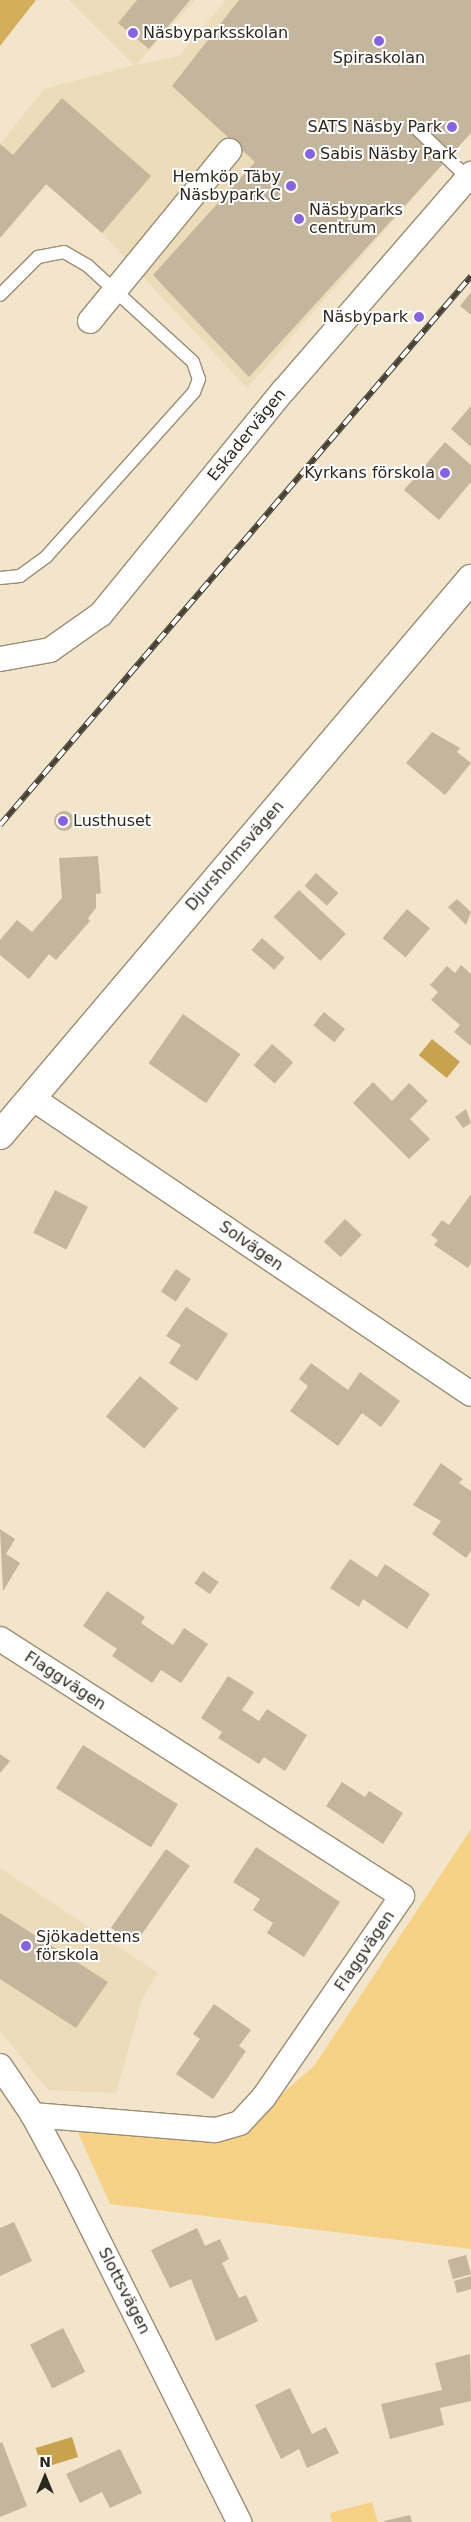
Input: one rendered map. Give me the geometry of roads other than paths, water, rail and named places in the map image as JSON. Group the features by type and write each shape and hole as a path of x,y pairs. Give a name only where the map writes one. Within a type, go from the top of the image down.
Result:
{"street":[{"path":"90,321 229,151"},
{"name":"Eskadervägen","path":"0,659 50,650 101,614 284,390 470,176"},
{"name":"Djursholmsvägen","path":"0,1135 471,579"},
{"name":"Solvägen","path":"32,1098 471,1394"},
{"name":"Flaggvägen","path":"0,1640 402,1896 264,2097 240,2123 215,2130 33,2115"},
{"name":"Slottsvägen","path":"0,2066 33,2115 239,2522"}],"lane":[{"path":"417,129 448,159 470,176"},
{"path":"0,295 38,257 64,252 114,290 193,362 198,379 194,392 46,557 20,576 0,578"}],"railway":[{"path":"0,825 471,276"}],"place":[{"name":"Näsbyparksskolan","path":"133,33"},
{"name":"Spiraskolan","path":"379,41"},
{"name":"SATS Näsby Park","path":"452,127"},
{"name":"Sabis Näsby Park","path":"310,154"},
{"name":"Hemköp Täby Näsbypark C","path":"291,186"},
{"name":"Näsbyparks centrum","path":"299,219"},
{"name":"Näsbypark","path":"419,317"},
{"name":"Kyrkans förskola","path":"445,473"},
{"name":"Lusthuset","path":"63,821"},
{"name":"Sjökadettens förskola","path":"26,1946"}]}
